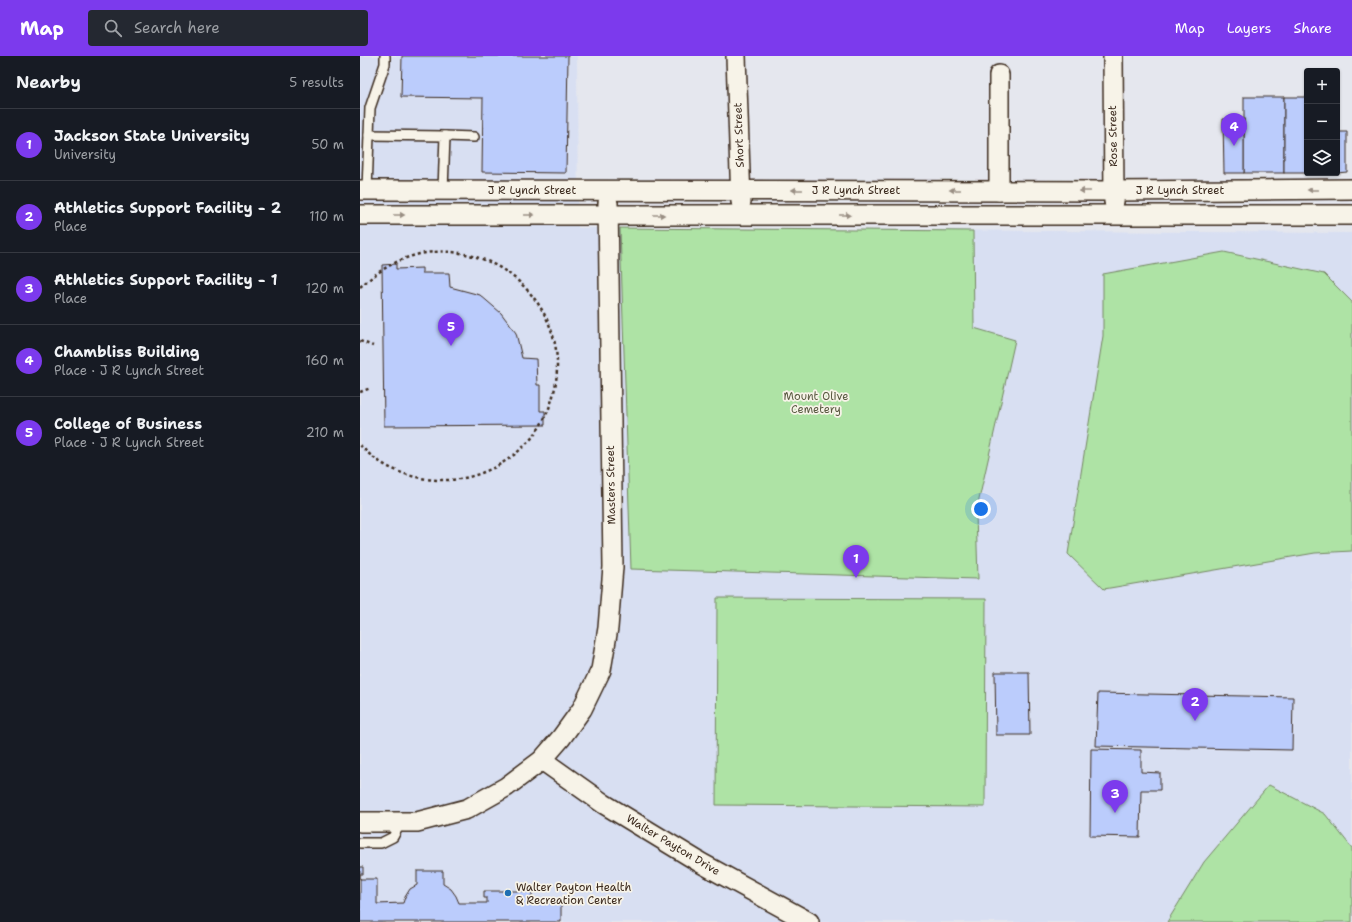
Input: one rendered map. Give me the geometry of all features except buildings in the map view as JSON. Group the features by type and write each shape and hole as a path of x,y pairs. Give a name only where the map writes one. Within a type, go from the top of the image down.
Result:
{"street":[{"name":"Short Street","path":"736,56 741,215"},
{"name":"Rose Street","path":"1113,56 1114,216"},
{"path":"999,75 999,190"},
{"name":"J R Lynch Street","path":"364,190 1114,191 1352,189"},
{"name":"Masters Street","path":"360,822 417,822 467,809 506,787 542,760 561,738 582,709 601,670 608,628 613,567 607,190"},
{"path":"360,215 1352,215"},
{"name":"Walter Payton Drive","path":"542,760 604,804 700,863 810,922"}],"lane":[{"path":"364,190 370,108 385,64 385,56"},
{"path":"369,134 474,137"},
{"path":"443,190 445,136"},
{"path":"360,843 381,843 393,837 401,822"}],"path":[{"path":"360,287 373,275 388,266 421,254 438,252 473,256 505,270 519,281 535,298 549,324 557,359 557,376 554,394 540,426 529,441 518,451 501,464 485,472 467,478 430,480 395,470 379,461 360,445"},
{"path":"360,341 373,346"},
{"path":"360,392 371,388"}],"shaded area":[{"path":"360,56 577,56 578,228 1352,233 1352,922 360,922"}],"green space":[{"name":"Mount Olive Cemetery","path":"620,228 973,231 974,328 1015,340 976,513 978,579 631,569"},
{"path":"1224,252 1324,274 1352,302 1352,551 1315,553 1104,589 1068,554 1103,336 1103,274"},
{"path":"717,598 986,599 985,807 716,805"},
{"path":"1269,785 1325,814 1352,848 1352,922 1167,922 1204,862"}],"place":[{"name":"Chambliss Building","path":"1234,146"},
{"name":"College of Business","path":"451,346"},
{"name":"Jackson State University","path":"856,578"},
{"name":"Athletics Support Facility - 2","path":"1195,721"},
{"name":"Athletics Support Facility - 1","path":"1115,813"},
{"name":"Walter Payton Health & Recreation Center","path":"508,893"}]}
